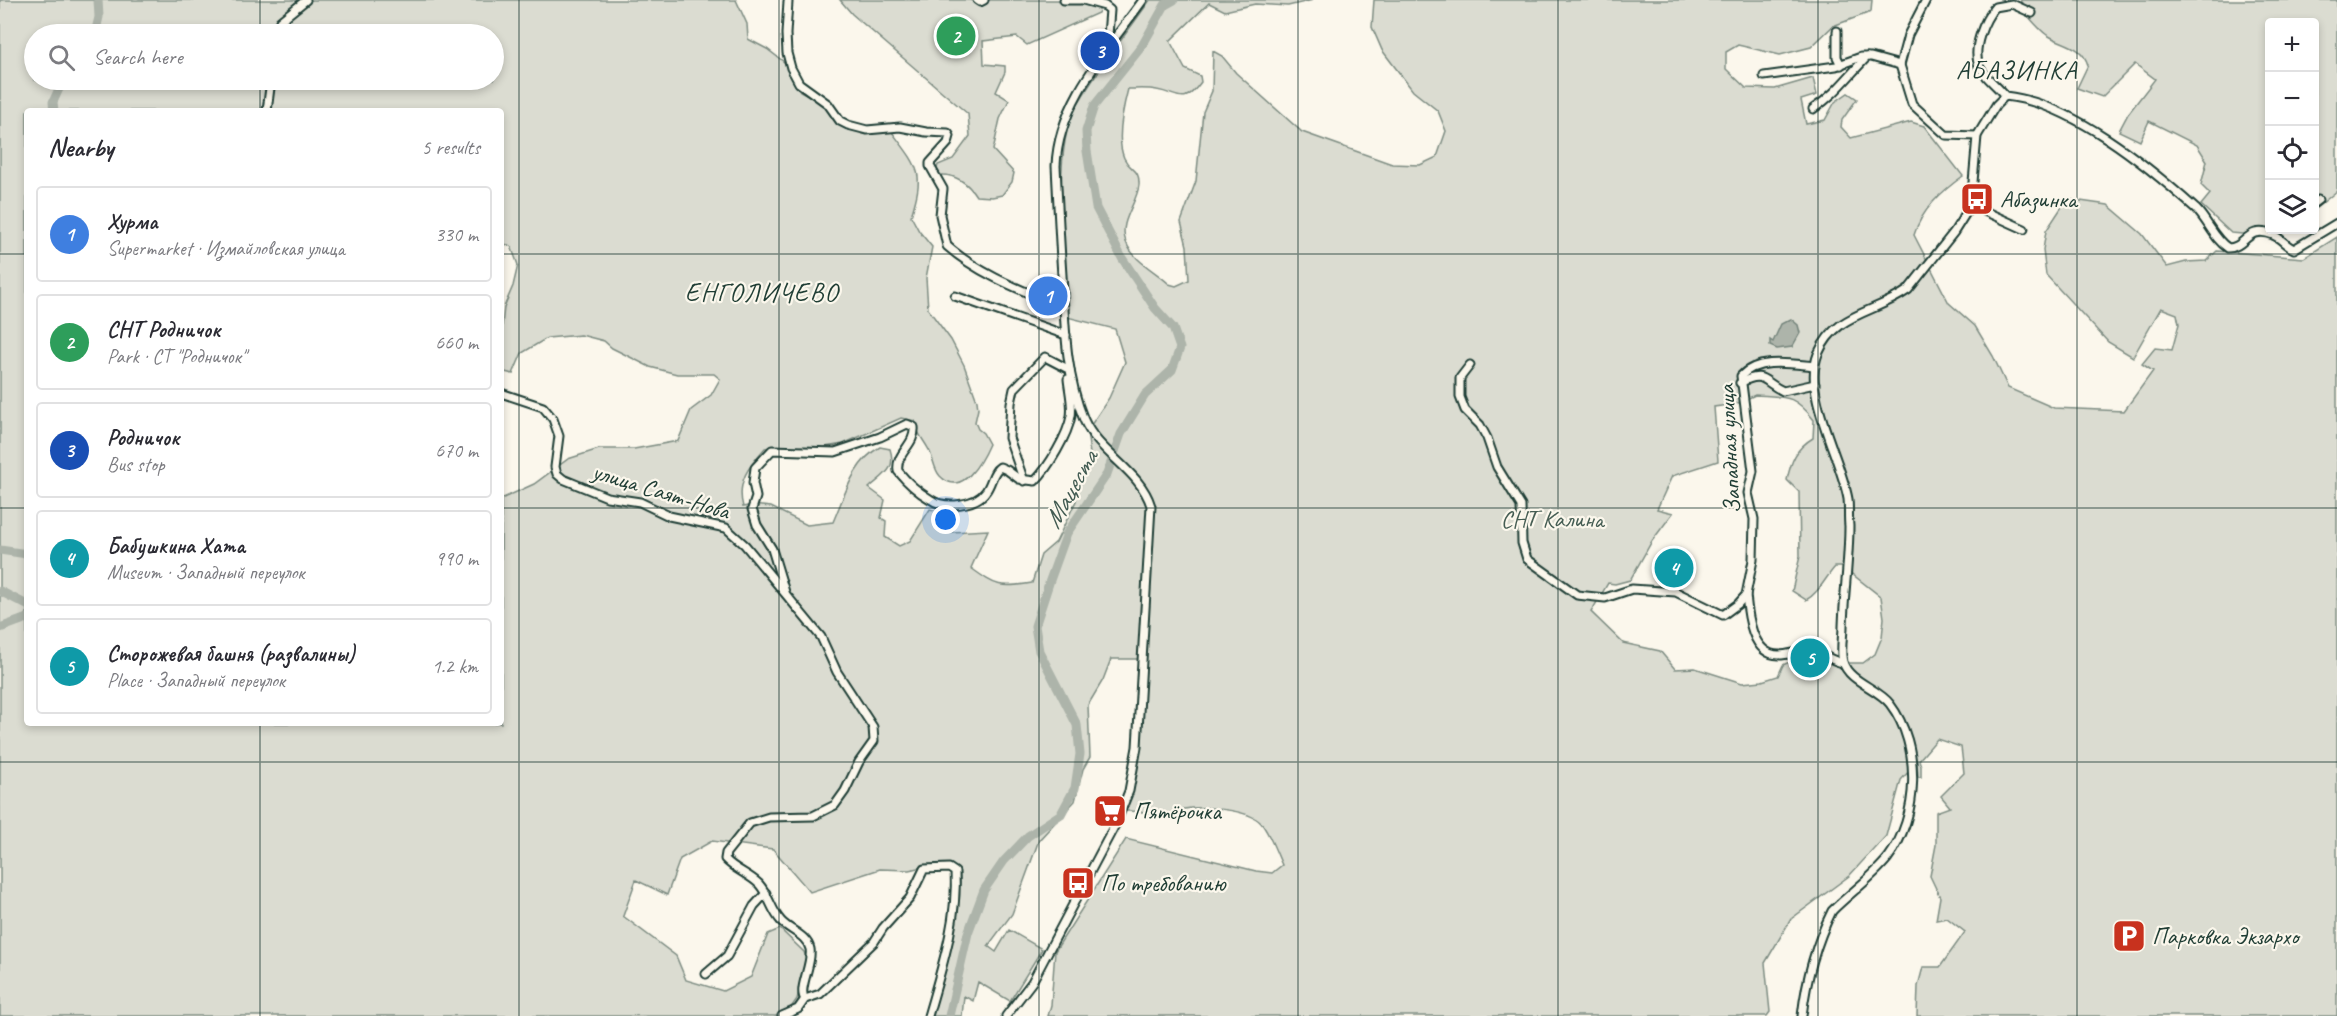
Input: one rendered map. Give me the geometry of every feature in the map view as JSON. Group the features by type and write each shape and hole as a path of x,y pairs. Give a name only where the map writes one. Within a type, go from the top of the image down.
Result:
{"street":[{"path":"279,24 306,0"},
{"path":"1064,0 1066,2 1082,0 1106,6 1110,10 1107,48"},
{"path":"785,594 782,576 772,549 757,525 752,509 756,497 753,483 754,468 772,450 836,452 880,437 908,424 914,427 915,433 898,459 898,471 930,499 938,503 973,502 987,491 995,470 1000,467 1024,481 1035,481 1040,476 1067,428 1072,413 1056,166 1058,144 1067,112 1107,48 1143,0"},
{"path":"1926,0 1908,35 1900,65 1912,104 1946,135 1977,136"},
{"path":"789,2 787,53 790,68 799,83 828,104 840,121 848,125 867,130 900,127 948,133 950,136 948,143 930,163 943,189 940,214 947,246 965,260 1018,289 1064,308"},
{"path":"2032,13 2012,4 1995,7 1986,16 1979,41 1979,66 2005,96 2056,109 2143,163 2206,219 2228,248 2237,246 2248,235 2257,232 2271,234 2294,249 2337,223"},
{"path":"1837,32 1837,57 1841,65"},
{"path":"1829,56 1837,57"},
{"path":"1764,76 1785,75 1841,65 1861,57 1900,65"},
{"path":"1813,109 1839,89 1867,57"},
{"path":"267,108 270,90"},
{"path":"1802,1016 1808,980 1832,911 1888,857 1904,828 1911,801 1910,754 1894,711 1883,697 1851,675 1843,663 1849,502 1826,432 1815,384 1815,366 1824,343 1832,331 1843,322 1898,297 1916,282 1954,232 1971,205 1977,136 1996,105 2005,96"},
{"path":"1971,205 2024,229"},
{"path":"955,296 1066,335"},
{"path":"1006,1016 1032,982 1116,823 1129,791 1137,747 1152,514 1147,495 1095,437 1086,423 1077,402 1068,369 1045,357 1014,389 1011,403 1009,438 1024,481"},
{"path":"1470,365 1460,378 1460,397 1465,410 1480,425 1502,476 1521,506 1522,543 1527,559 1577,596 1605,598 1632,589 1676,592 1723,615 1746,595"},
{"name":"Западная улица","path":"1746,595 1753,560 1754,519 1748,494 1753,471 1740,383 1743,373 1761,365 1815,366"},
{"path":"1740,383 1757,376 1763,377 1784,391 1815,384"},
{"name":"улица Саят-Нова","path":"504,394 543,407 553,419 559,436 555,467 557,474 563,479 607,497 640,502 669,516 726,528 745,545 821,637 837,672 850,689 875,732 874,741 859,762 845,791 835,805 813,816 769,817 750,823 728,850 725,860 752,878 766,893 779,919 790,930 804,938 810,950 808,974 802,992 805,999"},
{"path":"1746,595 1757,642 1762,650 1779,655 1813,652 1843,663"},
{"path":"1738,604 1747,606"},
{"path":"782,1016 798,1009 805,999 820,994 874,942 883,927 910,898 924,869 949,868 955,872 955,899 947,944 928,1016"},
{"path":"706,974 727,956 754,906 766,893"}],"green space":[{"name":"СНТ Калина","path":"0,0 736,0 747,24 748,39 767,49 784,62 800,91 821,102 839,124 864,132 892,132 914,163 918,189 911,216 932,247 926,278 928,309 951,340 964,365 977,401 975,422 989,444 970,475 956,483 948,482 938,473 915,421 901,418 843,444 813,449 782,446 765,448 745,475 741,490 743,507 752,505 771,507 807,525 833,522 851,480 863,461 880,447 890,449 892,462 890,467 869,488 885,500 881,518 886,521 885,537 899,546 910,541 930,509 943,512 951,532 988,530 971,568 993,582 1005,585 1032,583 1041,555 1056,542 1076,501 1076,485 1091,462 1087,431 1109,398 1125,362 1115,329 1067,317 1061,180 1063,153 1075,109 1101,67 1150,0 1313,0 1288,6 1255,4 1225,11 1209,3 1170,41 1185,69 1200,76 1201,82 1195,90 1181,97 1154,89 1128,89 1120,133 1122,151 1124,158 1138,175 1139,185 1126,220 1124,235 1129,249 1139,260 1169,284 1176,286 1189,280 1187,246 1181,222 1196,181 1203,112 1212,91 1213,51 1222,56 1236,73 1302,132 1392,164 1420,165 1437,157 1446,131 1438,111 1413,91 1382,50 1372,27 1374,0 1872,0 1871,12 1833,26 1811,47 1780,55 1738,45 1726,52 1726,69 1746,88 1775,89 1813,78 1817,95 1801,100 1806,124 1825,120 1835,102 1848,93 1857,99 1842,120 1841,127 1851,138 1911,122 1924,126 1963,176 1947,188 1927,209 1914,235 1949,303 1975,326 2008,388 2054,408 2124,411 2153,371 2142,364 2155,348 2172,350 2179,324 2177,314 2161,308 2133,357 2108,342 2046,275 2043,250 2046,231 2067,199 2108,205 2142,234 2167,267 2186,262 2206,261 2217,251 2304,258 2337,237 2337,1016 1917,1016 1918,986 1923,967 1940,967 1965,932 1947,918 1936,920 1940,897 1930,876 1936,845 1936,812 1950,807 1941,796 1964,773 1961,747 1937,739 1919,760 1921,777 1918,777 1917,762 1901,780 1886,836 1849,876 1791,919 1765,963 1770,1012 1767,1016 1048,1016 1051,1005 1055,951 1126,839 1256,871 1272,873 1282,865 1264,827 1255,818 1246,814 1202,808 1184,809 1174,814 1125,811 1135,772 1142,659 1111,659 1103,680 1088,705 1090,757 1083,769 1075,801 1039,840 1012,914 988,946 996,952 1009,930 1042,949 1010,1001 978,982 973,1001 964,996 962,1016 933,1016 956,910 957,873 948,867 926,866 909,870 880,869 810,892 773,849 712,841 680,859 667,895 636,880 623,916 676,956 686,980 723,991 751,977 768,934 780,929 804,952 807,960 797,999 790,1009 777,1016 0,1016","holes":["1755,395 1789,398 1801,405 1814,420 1813,438 1802,446 1795,456 1787,480 1799,492 1800,556 1792,591 1806,600 1835,567 1843,567 1881,597 1884,618 1882,637 1875,654 1863,663 1787,663 1783,665 1778,676 1762,681 1742,683 1695,668 1675,669 1660,651 1623,643 1591,612 1608,583 1615,584 1630,580 1652,541 1673,513 1657,509 1672,476 1718,461 1714,407 1736,404"]},
{"path":"840,0 1103,0 1098,13 1027,45 1017,37 983,41 984,64 1005,66 1005,72 996,92 1009,100 1000,119 993,150 1014,173 1012,182 1002,195 992,197 976,196 961,180 940,175 936,171 938,165 953,159 970,136 968,114 852,14"},
{"path":"2021,0 2337,0 2337,191 2319,206 2319,18 2265,18 2265,234 2281,234 2277,237 2231,233 2201,205 2210,194 2201,185 2207,161 2197,145 2149,121 2140,141 2119,131 2128,114 2155,79 2135,64 2102,97 2077,88 2088,65 2085,58 2077,49 2043,32 2020,7"}],"shaded area":[{"path":"1791,319 1798,325 1800,333 1792,347 1777,349 1770,346 1770,340 1773,342 1781,324"}],"waterway":[{"path":"97,24 98,0"},
{"name":"Мацеста","path":"949,1016 968,933 984,890 1004,861 1028,836 1061,814 1075,788 1080,754 1077,725 1039,651 1035,626 1049,583 1067,533 1107,474 1121,434 1145,395 1172,370 1180,348 1173,328 1155,308 1122,258 1096,208 1086,131 1094,106 1142,46 1165,5 1174,0"},
{"path":"54,108 53,102 58,90"},
{"path":"0,550 24,554"},
{"path":"0,591 24,603"},
{"path":"0,628 24,619"}],"place":[{"name":"СНТ Родничок","path":"956,36"},
{"name":"Родничок","path":"1100,51"},
{"name":"Абазинка","path":"1977,199"},
{"name":"Хурма","path":"1048,296"},
{"name":"Бабушкина Хата","path":"1674,568"},
{"name":"Сторожевая башня (развалины)","path":"1810,658"},
{"name":"Пятёрочка","path":"1110,811"},
{"name":"По требованию","path":"1078,883"},
{"name":"Парковка Экзархо","path":"2129,936"}],"district":[{"name":"АБАЗИНКА","path":"2017,70"},
{"name":"ЕНГОЛИЧЕВО","path":"762,292"}]}
